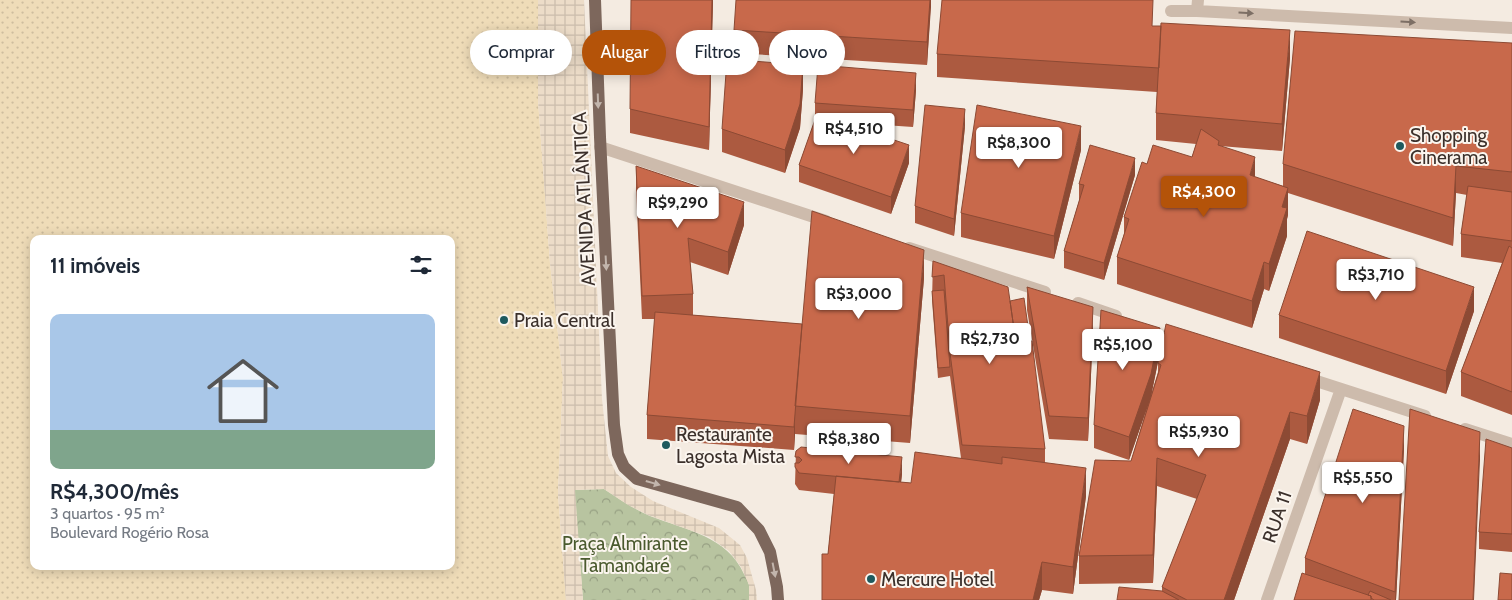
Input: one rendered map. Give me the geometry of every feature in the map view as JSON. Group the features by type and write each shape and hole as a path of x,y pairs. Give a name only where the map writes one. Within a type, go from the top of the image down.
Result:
{"main road":[{"name":"AVENIDA ATLÂNTICA","path":"595,0 600,147 614,425 618,454 624,467 637,478 737,507 759,530 770,552 778,600"}],"street":[{"path":"1171,10 1198,5 1512,28"},
{"path":"600,147 838,225"},
{"path":"895,243 1132,321"},
{"path":"1293,374 1436,420"},
{"name":"RUA 11","path":"1267,600 1341,389"},
{"path":"1455,426 1512,444"}],"sand":[{"name":"Praia Central","path":"0,0 538,0 538,30 470,30 470,75 538,75 538,100 550,263 563,378 558,493 566,600 0,600"}],"green space":[{"name":"Praça Almirante Tamandaré","path":"604,489 644,513 691,530 727,551 737,561 748,581 749,600 583,600 574,490"}],"shaded area":[{"path":"538,0 584,0 585,30 582,30 582,75 587,75 602,399 608,456 616,473 631,487 653,501 719,528 740,545 747,558 757,600 749,600 749,585 741,567 729,551 709,537 648,515 628,505 604,489 575,490 583,600 566,600 558,493 563,378 550,263 538,100 538,75 572,75 572,30 538,30"}],"building":[{"path":"631,0 712,0 711,30 676,30 676,75 710,75 709,127 630,109 630,75 666,75 666,30 631,30"},
{"path":"736,0 930,0 927,42 845,37 845,30 769,30 769,32 759,32 759,30 734,30"},
{"path":"942,0 1153,0 1152,26 1161,26 1159,68 937,54"},
{"path":"1161,23 1290,30 1282,124 1156,113"},
{"path":"1295,31 1512,43 1512,172 1456,166 1453,218 1283,164"},
{"path":"759,62 769,62 769,75 802,75 800,104 785,150 722,129 726,75 759,75"},
{"path":"845,67 916,73 913,110 815,103 817,75 845,75"},
{"path":"925,105 965,109 954,219 915,206"},
{"path":"977,105 1081,126 1054,236 961,213"},
{"path":"817,114 909,145 891,197 799,165"},
{"path":"1201,129 1219,141 1218,145 1255,157 1250,175 1288,188 1282,207 1287,208 1269,264 1264,262 1252,301 1117,257 1129,219 1124,217 1142,162 1147,164 1153,145 1192,157"},
{"path":"1090,145 1135,158 1104,263 1064,251 1084,185 1079,184"},
{"path":"636,166 744,202 728,252 688,238 693,294 642,296"},
{"path":"1468,186 1512,192 1512,241 1461,234"},
{"path":"812,211 924,250 910,416 795,406"},
{"path":"1307,231 1474,287 1446,371 1279,315"},
{"path":"1509,246 1512,248 1512,392 1461,372"},
{"path":"933,261 1008,287 1016,343 1032,341 1045,449 962,445 950,353 944,275 932,277"},
{"path":"1027,287 1093,307 1088,418 1049,416"},
{"path":"944,290 950,367 938,368 932,291"},
{"path":"1024,298 1030,341 1016,343 1010,301"},
{"path":"1101,310 1160,328 1151,374 1129,437 1094,425"},
{"path":"655,312 802,324 794,427 647,415"},
{"path":"1166,324 1320,372 1307,416 1290,412 1224,600 1187,600 1162,587 1206,475 1157,458 1153,555 1079,556 1095,460 1131,461 1161,365 1158,363"},
{"path":"1353,409 1404,426 1395,592 1305,558"},
{"path":"1410,409 1480,432 1473,600 1399,600"},
{"path":"1486,439 1512,448 1512,534 1479,532"},
{"path":"801,447 902,457 899,482 799,473 795,463 799,463 802,460 799,457 795,457 796,451"},
{"path":"915,452 1002,464 1002,457 1086,468 1073,567 1042,562 1033,600 822,600 822,554 828,554 836,476 911,483"},
{"path":"1302,573 1371,596 1371,600 1294,600"},
{"path":"1500,573 1512,574 1512,600 1498,600"},
{"path":"1119,587 1162,591 1179,600 1117,600"},
{"path":"1370,591 1391,600 1374,600 1368,595"}],"place":[{"name":"Shopping Cinerama","path":"1400,146"},
{"name":"Praia Central","path":"504,320"},
{"name":"Restaurante Lagosta Mista","path":"666,445"},
{"name":"Mercure Hotel","path":"871,579"}]}
